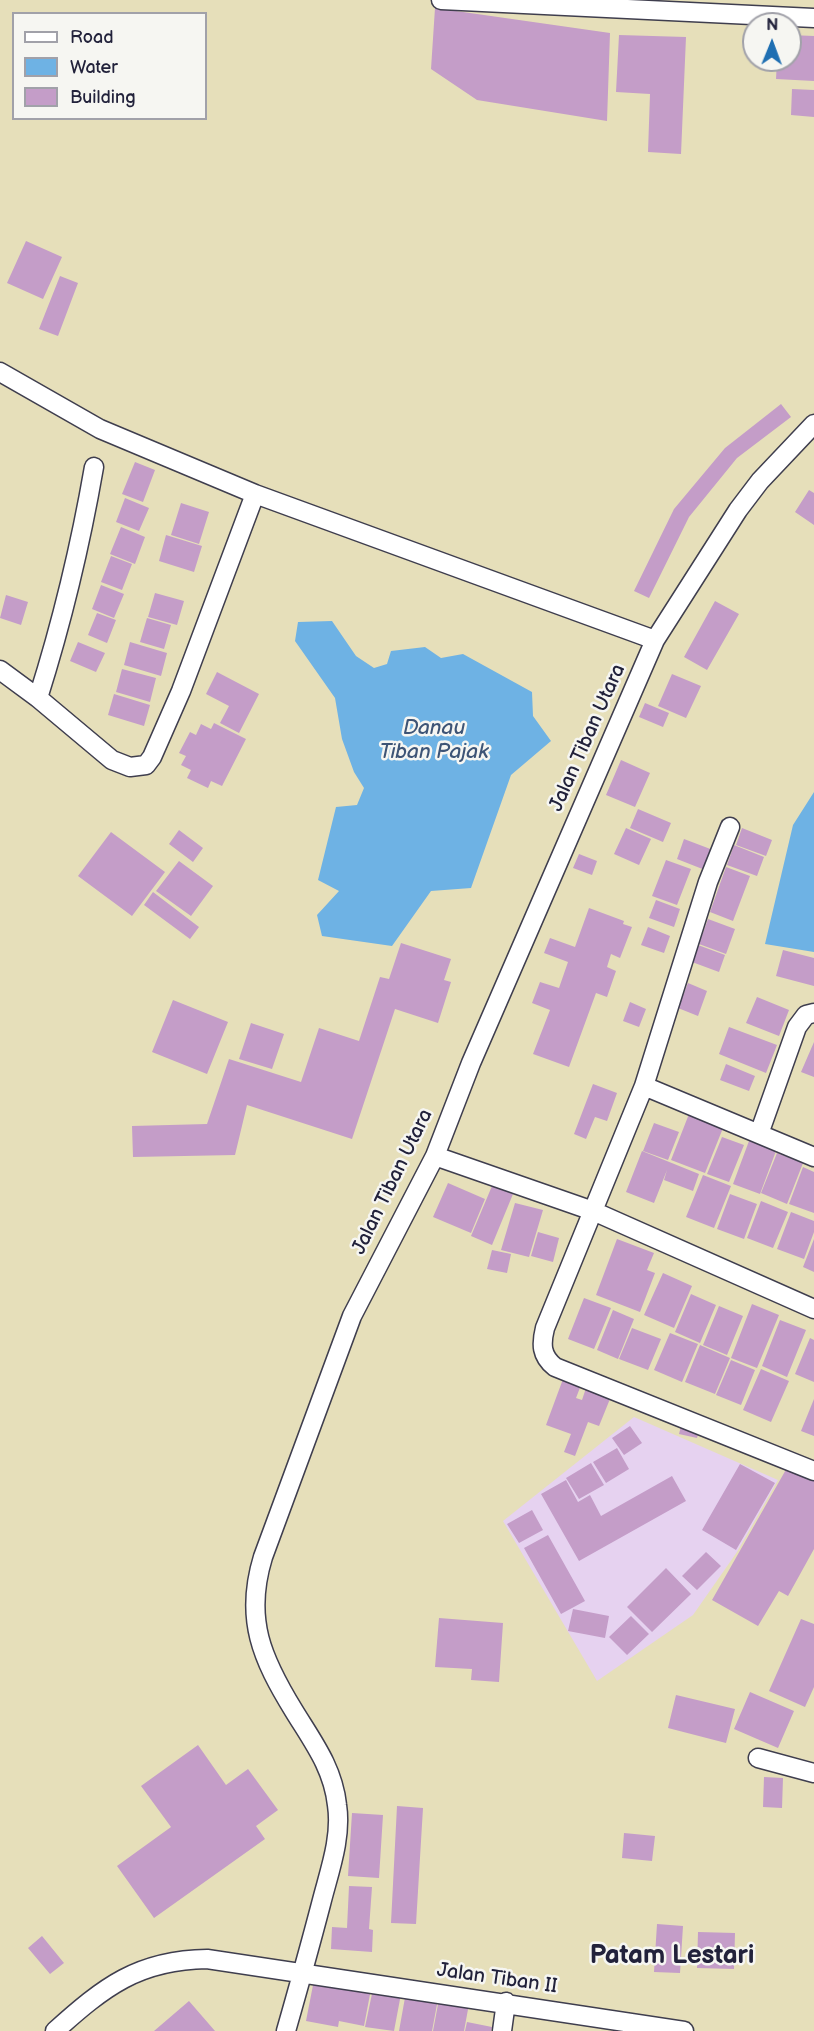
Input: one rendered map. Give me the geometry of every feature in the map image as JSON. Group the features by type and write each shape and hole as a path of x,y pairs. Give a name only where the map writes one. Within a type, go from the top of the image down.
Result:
{"street":[{"path":"442,0 814,18"},
{"path":"0,372 100,429 255,494 656,640"},
{"name":"Jalan Tiban Utara","path":"286,2031 330,1873 338,1807 330,1772 321,1751 294,1711 265,1657 256,1629 254,1594 263,1557 352,1316 435,1156 471,1063 656,640 738,510 760,481 814,424"},
{"path":"38,698 67,607 81,544 94,467"},
{"path":"0,670 38,698 112,760 130,767 146,765 152,757 181,692 255,494"},
{"path":"730,827 708,882 644,1086 545,1328 542,1343 548,1361 555,1367 814,1471"},
{"path":"759,1134 797,1028 806,1015 814,1013"},
{"path":"644,1086 814,1157"},
{"path":"435,1156 593,1211 814,1309"},
{"path":"758,1758 814,1773"},
{"name":"Jalan Tiban II","path":"56,2031 112,1984 130,1974 161,1964 207,1959 506,2002 684,2031"},
{"path":"502,2031 506,2002"}],"shaded area":[{"path":"634,1417 778,1480 737,1552 693,1615 597,1681 503,1521"}],"water":[{"name":"Danau Tiban Pajak","path":"332,621 356,656 374,668 387,664 391,651 425,647 441,658 463,654 532,692 533,716 551,741 511,775 471,888 431,891 392,946 322,936 317,915 339,891 318,880 336,807 357,805 364,788 354,772 342,739 335,698 295,641 298,622"},
{"path":"814,792 814,952 765,944 793,825"}],"building":[{"path":"435,8 610,33 607,121 477,100 431,69"},
{"path":"619,35 686,37 681,154 648,152 650,94 616,92"},
{"path":"802,36 814,36 814,81 776,79 776,72 802,72"},
{"path":"792,89 814,90 814,117 791,115"},
{"path":"26,241 62,257 43,299 7,283"},
{"path":"60,276 78,283 58,336 39,329"},
{"path":"781,404 791,417 737,458 689,517 649,598 634,591 674,509 725,448"},
{"path":"135,462 155,470 143,502 122,494"},
{"path":"809,490 814,493 814,525 795,512"},
{"path":"125,498 149,508 139,531 116,522"},
{"path":"181,503 209,512 199,544 171,535"},
{"path":"121,527 145,537 135,564 110,554"},
{"path":"166,535 202,546 194,572 159,561"},
{"path":"111,556 132,564 122,590 101,582"},
{"path":"101,585 124,594 114,618 92,609"},
{"path":"155,593 184,601 177,625 148,617"},
{"path":"6,595 28,602 21,625 0,618"},
{"path":"715,601 739,614 707,670 684,657"},
{"path":"97,613 116,620 107,643 88,635"},
{"path":"147,618 171,625 164,649 140,642"},
{"path":"78,642 105,653 96,672 70,661"},
{"path":"130,642 167,653 161,676 124,665"},
{"path":"122,669 156,678 150,702 116,692"},
{"path":"217,672 259,694 239,733 220,723 229,706 206,694"},
{"path":"672,674 701,686 686,718 658,706"},
{"path":"114,694 150,705 144,726 108,715"},
{"path":"645,703 669,713 663,727 639,717"},
{"path":"214,723 246,739 222,786 211,781 208,788 187,778 191,770 181,765 186,756 179,753 190,732 196,735 201,724 211,729"},
{"path":"621,760 650,773 635,807 606,795"},
{"path":"638,809 671,823 663,842 630,828"},
{"path":"626,828 651,839 639,865 614,854"},
{"path":"742,828 772,840 766,856 736,845"},
{"path":"179,830 203,848 193,862 169,844"},
{"path":"111,832 165,872 132,916 78,876"},
{"path":"684,839 713,850 705,870 677,859"},
{"path":"734,845 764,857 757,876 727,865"},
{"path":"579,854 597,861 592,875 573,868"},
{"path":"666,860 691,869 677,905 652,896"},
{"path":"179,861 213,886 191,916 156,891"},
{"path":"726,867 750,876 733,921 710,912"},
{"path":"153,892 199,927 190,939 144,905"},
{"path":"656,900 680,909 674,927 649,918"},
{"path":"589,908 624,921 623,924 632,927 620,958 611,954 607,967 616,971 607,997 596,993 569,1067 533,1054 550,1010 532,1003 540,982 559,988 568,962 544,953 550,938 575,947"},
{"path":"708,919 735,929 726,954 699,944"},
{"path":"648,927 670,936 664,953 641,945"},
{"path":"401,943 451,959 444,980 451,982 438,1023 395,1009 352,1139 247,1105 235,1155 133,1157 132,1126 207,1124 229,1059 301,1082 319,1028 359,1041 380,977 389,979"},
{"path":"698,945 725,955 719,972 692,962"},
{"path":"783,950 814,958 814,986 776,976"},
{"path":"688,983 707,991 698,1016 678,1008"},
{"path":"757,997 789,1010 779,1036 746,1023"},
{"path":"173,1000 228,1022 207,1074 152,1052"},
{"path":"630,1002 646,1009 639,1027 623,1021"},
{"path":"251,1023 284,1034 272,1069 239,1059"},
{"path":"729,1027 777,1045 766,1073 719,1054"},
{"path":"814,1042 814,1077 801,1072"},
{"path":"726,1064 755,1076 749,1091 720,1080"},
{"path":"593,1084 617,1093 607,1121 595,1117 586,1139 574,1134"},
{"path":"689,1114 723,1128 705,1173 671,1160"},
{"path":"654,1123 679,1132 668,1160 643,1151"},
{"path":"722,1137 744,1145 729,1182 707,1174"},
{"path":"749,1141 776,1151 760,1194 733,1184"},
{"path":"642,1151 699,1174 693,1191 664,1180 667,1170 654,1203 626,1192"},
{"path":"777,1153 803,1163 787,1204 761,1193"},
{"path":"803,1167 814,1172 814,1213 789,1204"},
{"path":"703,1175 731,1186 714,1228 686,1217"},
{"path":"448,1183 485,1199 471,1233 433,1217"},
{"path":"492,1186 513,1194 492,1245 471,1236"},
{"path":"730,1194 757,1204 744,1239 717,1229"},
{"path":"761,1201 788,1212 773,1248 747,1238"},
{"path":"515,1203 543,1210 529,1257 501,1250"},
{"path":"791,1212 814,1221 814,1232 804,1259 777,1249"},
{"path":"538,1232 559,1238 553,1262 531,1256"},
{"path":"617,1239 654,1253 647,1270 655,1273 640,1312 596,1295"},
{"path":"814,1239 814,1272 803,1267"},
{"path":"492,1250 511,1254 507,1273 487,1269"},
{"path":"663,1273 692,1286 674,1328 644,1315"},
{"path":"691,1294 716,1305 700,1343 675,1332"},
{"path":"584,1298 611,1308 594,1349 568,1339"},
{"path":"752,1304 779,1315 757,1368 731,1358"},
{"path":"719,1306 743,1316 727,1355 703,1345"},
{"path":"613,1310 634,1319 618,1359 597,1350"},
{"path":"780,1320 806,1330 787,1377 762,1366"},
{"path":"632,1328 661,1339 648,1370 619,1359"},
{"path":"670,1333 698,1344 682,1382 654,1370"},
{"path":"810,1338 814,1340 814,1382 795,1374"},
{"path":"700,1345 730,1358 715,1394 685,1382"},
{"path":"731,1360 755,1370 741,1405 716,1395"},
{"path":"761,1369 789,1381 771,1422 743,1410"},
{"path":"563,1379 581,1385 576,1398 582,1400 587,1385 612,1394 599,1426 588,1422 575,1456 564,1452 571,1434 546,1425"},
{"path":"814,1399 814,1436 801,1431"},
{"path":"682,1422 700,1427 697,1438 679,1434"},
{"path":"630,1426 642,1443 624,1455 612,1438"},
{"path":"617,1448 629,1469 606,1483 593,1462"},
{"path":"591,1463 604,1485 579,1499 566,1478"},
{"path":"740,1464 775,1483 736,1550 702,1530"},
{"path":"788,1466 814,1480 814,1549 788,1596 779,1591 758,1626 712,1600"},
{"path":"672,1476 686,1501 579,1561 541,1494 566,1480 578,1502 590,1495 601,1516"},
{"path":"532,1510 543,1530 519,1543 507,1524"},
{"path":"548,1535 585,1601 561,1614 524,1548"},
{"path":"706,1552 721,1566 697,1590 682,1576"},
{"path":"666,1568 691,1594 652,1632 627,1607"},
{"path":"573,1609 609,1616 605,1638 568,1631"},
{"path":"631,1616 649,1634 627,1655 609,1637"},
{"path":"439,1618 503,1623 499,1682 471,1680 472,1669 435,1667"},
{"path":"801,1619 814,1624 814,1687 805,1707 769,1691"},
{"path":"750,1692 794,1711 778,1748 734,1729"},
{"path":"676,1695 735,1709 726,1743 668,1728"},
{"path":"198,1745 226,1785 248,1769 278,1810 256,1826 265,1839 154,1918 117,1866 171,1827 141,1786"},
{"path":"764,1777 783,1778 782,1808 763,1807"},
{"path":"397,1806 423,1808 416,1924 391,1923"},
{"path":"352,1813 383,1815 379,1878 348,1876"},
{"path":"624,1833 655,1836 652,1861 622,1858"},
{"path":"349,1886 372,1887 369,1929 373,1930 372,1952 331,1949 332,1927 347,1928"},
{"path":"657,1924 683,1926 680,1973 654,1972"},
{"path":"698,1932 735,1933 734,1969 697,1968"},
{"path":"42,1936 64,1963 50,1974 28,1948"},
{"path":"314,1980 371,1989 364,2026 339,2021 338,2027 306,2021"},
{"path":"373,1989 401,1994 394,2031 365,2027"},
{"path":"406,1992 438,1999 432,2031 399,2031"},
{"path":"439,1999 469,2004 464,2031 433,2031"},
{"path":"189,2001 215,2031 154,2031"},
{"path":"467,2022 492,2027 491,2031 465,2031"}],"district":[{"name":"Patam Lestari","path":"672,1956"}]}
